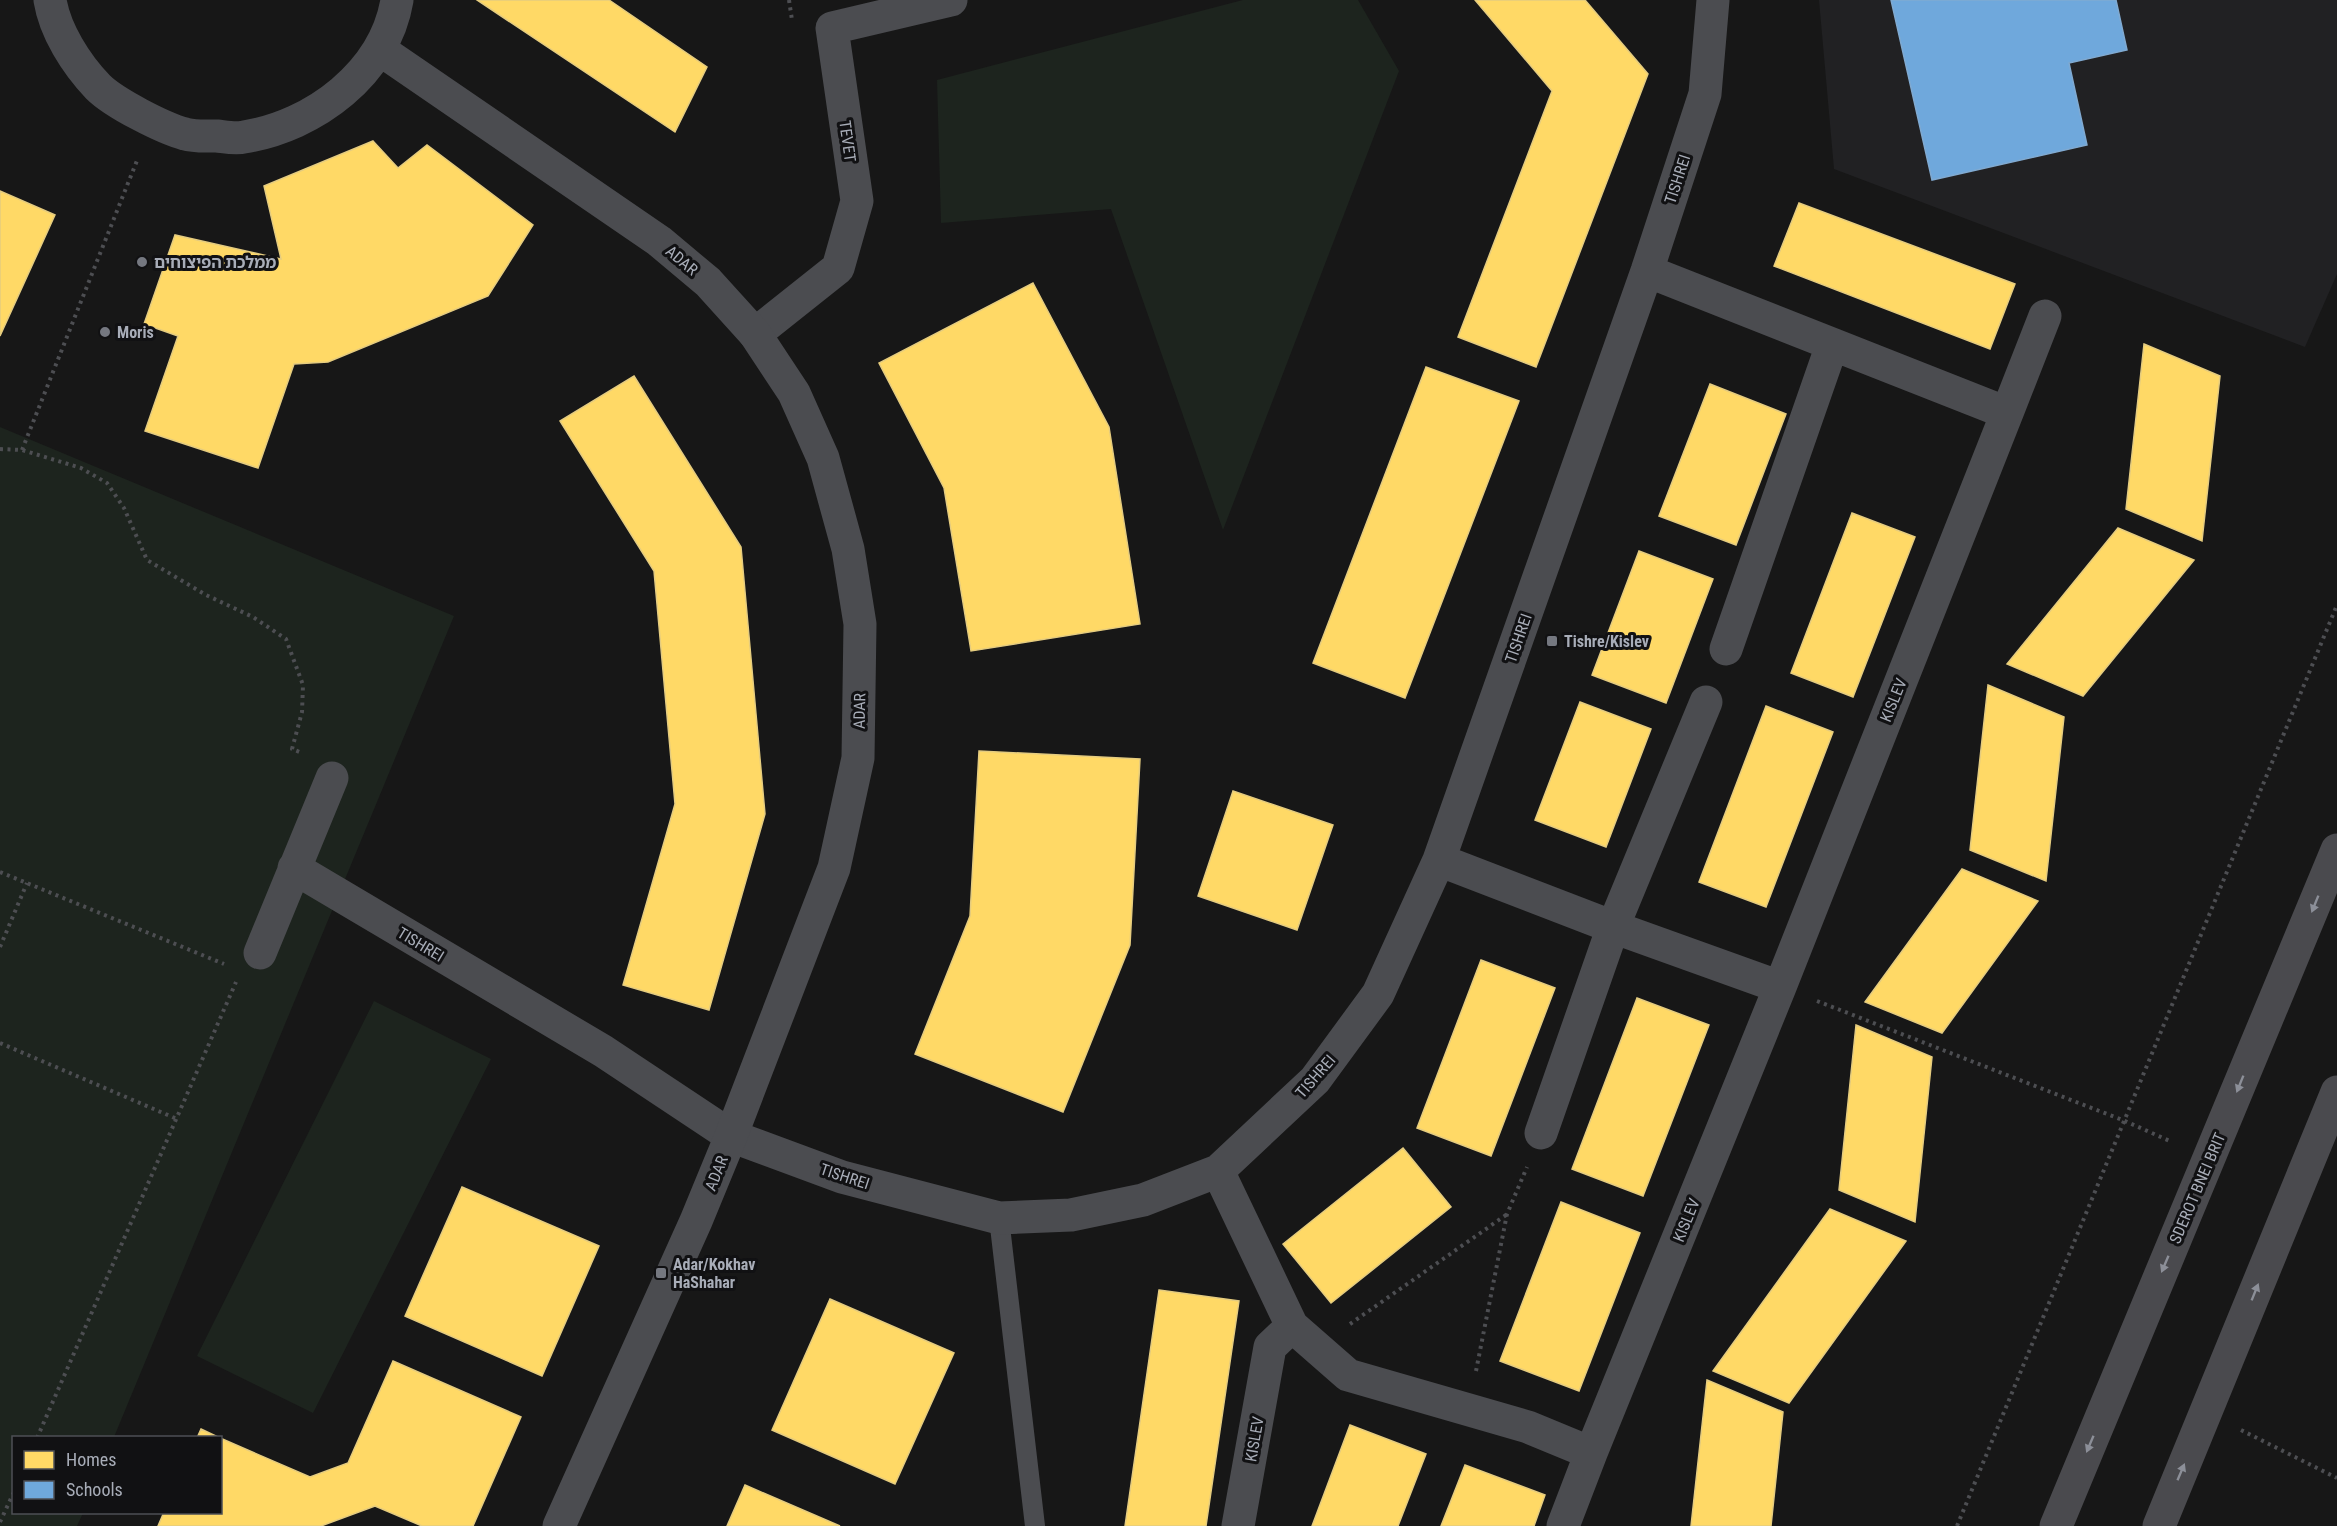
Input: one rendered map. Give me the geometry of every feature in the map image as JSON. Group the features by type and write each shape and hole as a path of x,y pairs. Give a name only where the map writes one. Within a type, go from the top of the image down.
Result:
{"main road":[{"name":"SDEROT BNEI BRIT","path":"2056,1526 2337,850"},
{"path":"2159,1526 2337,1092"}],"street":[{"path":"50,0 52,11 70,52 99,88 153,122 187,135 243,138 297,123 344,92 379,49 398,0"},
{"name":"TEVET","path":"755,334 838,268 856,201 832,28 951,0"},
{"name":"TISHREI","path":"294,868 603,1051 732,1136 842,1177 999,1218 1071,1215 1143,1200 1218,1171 1316,1080 1378,994 1439,860 1647,271 1705,94 1713,0"},
{"name":"ADAR","path":"379,49 659,241 708,282 755,334 794,393 823,458 848,549 860,624 858,758 834,868 732,1136 559,1526"},
{"path":"1647,271 2007,413"},
{"name":"KISLEV","path":"1563,1526 1780,987 2045,316"},
{"path":"1726,650 1832,345"},
{"path":"1541,1133 1613,927 1706,702"},
{"path":"250,962 294,868 332,778"},
{"path":"1439,860 1613,927 1780,987"},
{"path":"1218,1171 1292,1326 1348,1375 1528,1427 1591,1454"},
{"name":"KISLEV","path":"1238,1526 1270,1347 1292,1326"}],"lane":[{"path":"999,1218 1035,1526"}],"path":[{"path":"22,450 153,122"},
{"path":"0,449 22,450 81,468 107,483 124,508 147,560 206,595 253,617 286,639 303,685 302,712 292,748 336,767 332,778"},
{"path":"1957,1526 2337,605"},
{"path":"0,872 250,962 177,1119 37,1436"},
{"path":"0,947 27,883"},
{"path":"1780,987 2125,1121 2209,1160"},
{"path":"0,1043 177,1119"},
{"path":"1469,1409 1507,1214 1541,1133"},
{"path":"1316,1348 1507,1214"},
{"path":"2206,1413 2337,1478"},
{"path":"0,1522 12,1496"}],"shaded area":[{"path":"1243,0 1358,0 1399,71 1223,530 1111,209 941,223 937,80"},
{"path":"1819,0 2337,0 2337,274 2305,347 1834,169"},
{"path":"0,427 454,616 114,1436 12,1436 12,1514 83,1514 77,1526 0,1526"},
{"path":"374,1001 491,1059 313,1413 197,1356"}],"building: Homes":[{"path":"477,0 609,0 707,67 675,132"},
{"path":"1475,0 1585,0 1648,74 1536,367 1458,337 1552,91"},
{"path":"373,141 398,168 427,145 533,225 488,296 328,362 294,364 258,468 145,431 178,336 144,324 175,235 281,259 264,186"},
{"path":"0,191 55,215 0,336"},
{"path":"1799,203 2015,284 1990,349 1774,266"},
{"path":"1033,283 1109,427 1140,624 971,651 944,488 879,363"},
{"path":"2144,344 2220,376 2202,541 2126,509"},
{"path":"1426,367 1519,401 1405,698 1313,663"},
{"path":"634,376 741,547 765,814 709,1010 623,985 675,804 654,571 560,421"},
{"path":"1710,384 1786,414 1736,545 1659,516"},
{"path":"1852,513 1915,537 1853,697 1791,673"},
{"path":"2118,528 2194,560 2083,696 2007,664"},
{"path":"1639,551 1713,579 1666,703 1592,675"},
{"path":"1988,685 2064,717 2046,881 1970,850"},
{"path":"1580,702 1651,729 1606,847 1535,820"},
{"path":"1766,706 1833,732 1766,907 1699,882"},
{"path":"979,751 1140,759 1130,945 1063,1112 915,1054 970,916"},
{"path":"1233,791 1333,825 1297,930 1198,896"},
{"path":"1962,869 2038,901 1942,1033 1865,1002"},
{"path":"1481,960 1555,988 1491,1156 1417,1128"},
{"path":"1637,998 1709,1025 1643,1196 1572,1169"},
{"path":"1856,1025 1932,1057 1915,1222 1839,1190"},
{"path":"1403,1148 1451,1207 1331,1303 1283,1244"},
{"path":"462,1187 599,1246 542,1376 405,1316"},
{"path":"1561,1202 1640,1233 1579,1391 1500,1361"},
{"path":"1830,1209 1906,1241 1789,1403 1713,1371"},
{"path":"1159,1290 1239,1301 1206,1526 1125,1526"},
{"path":"830,1299 954,1353 895,1484 772,1430"},
{"path":"393,1361 521,1417 473,1526 422,1526 375,1506 321,1526 158,1526 163,1514 222,1514 222,1439 310,1477 348,1463"},
{"path":"1707,1380 1783,1412 1771,1526 1691,1526"},
{"path":"1350,1425 1426,1454 1398,1526 1312,1526"},
{"path":"201,1429 216,1436 198,1436"},
{"path":"1465,1465 1545,1495 1534,1526 1441,1526"},
{"path":"745,1485 840,1526 727,1526"}],"building: Schools":[{"path":"1891,0 2116,0 2127,50 2069,63 2087,145 1932,180"}],"place":[{"name":"ממלכת הפיצוחים","path":"142,262"},
{"name":"Moris","path":"105,332"},
{"name":"Tishre/Kislev","path":"1552,641"},
{"name":"Adar/Kokhav HaShahar","path":"661,1273"}]}
